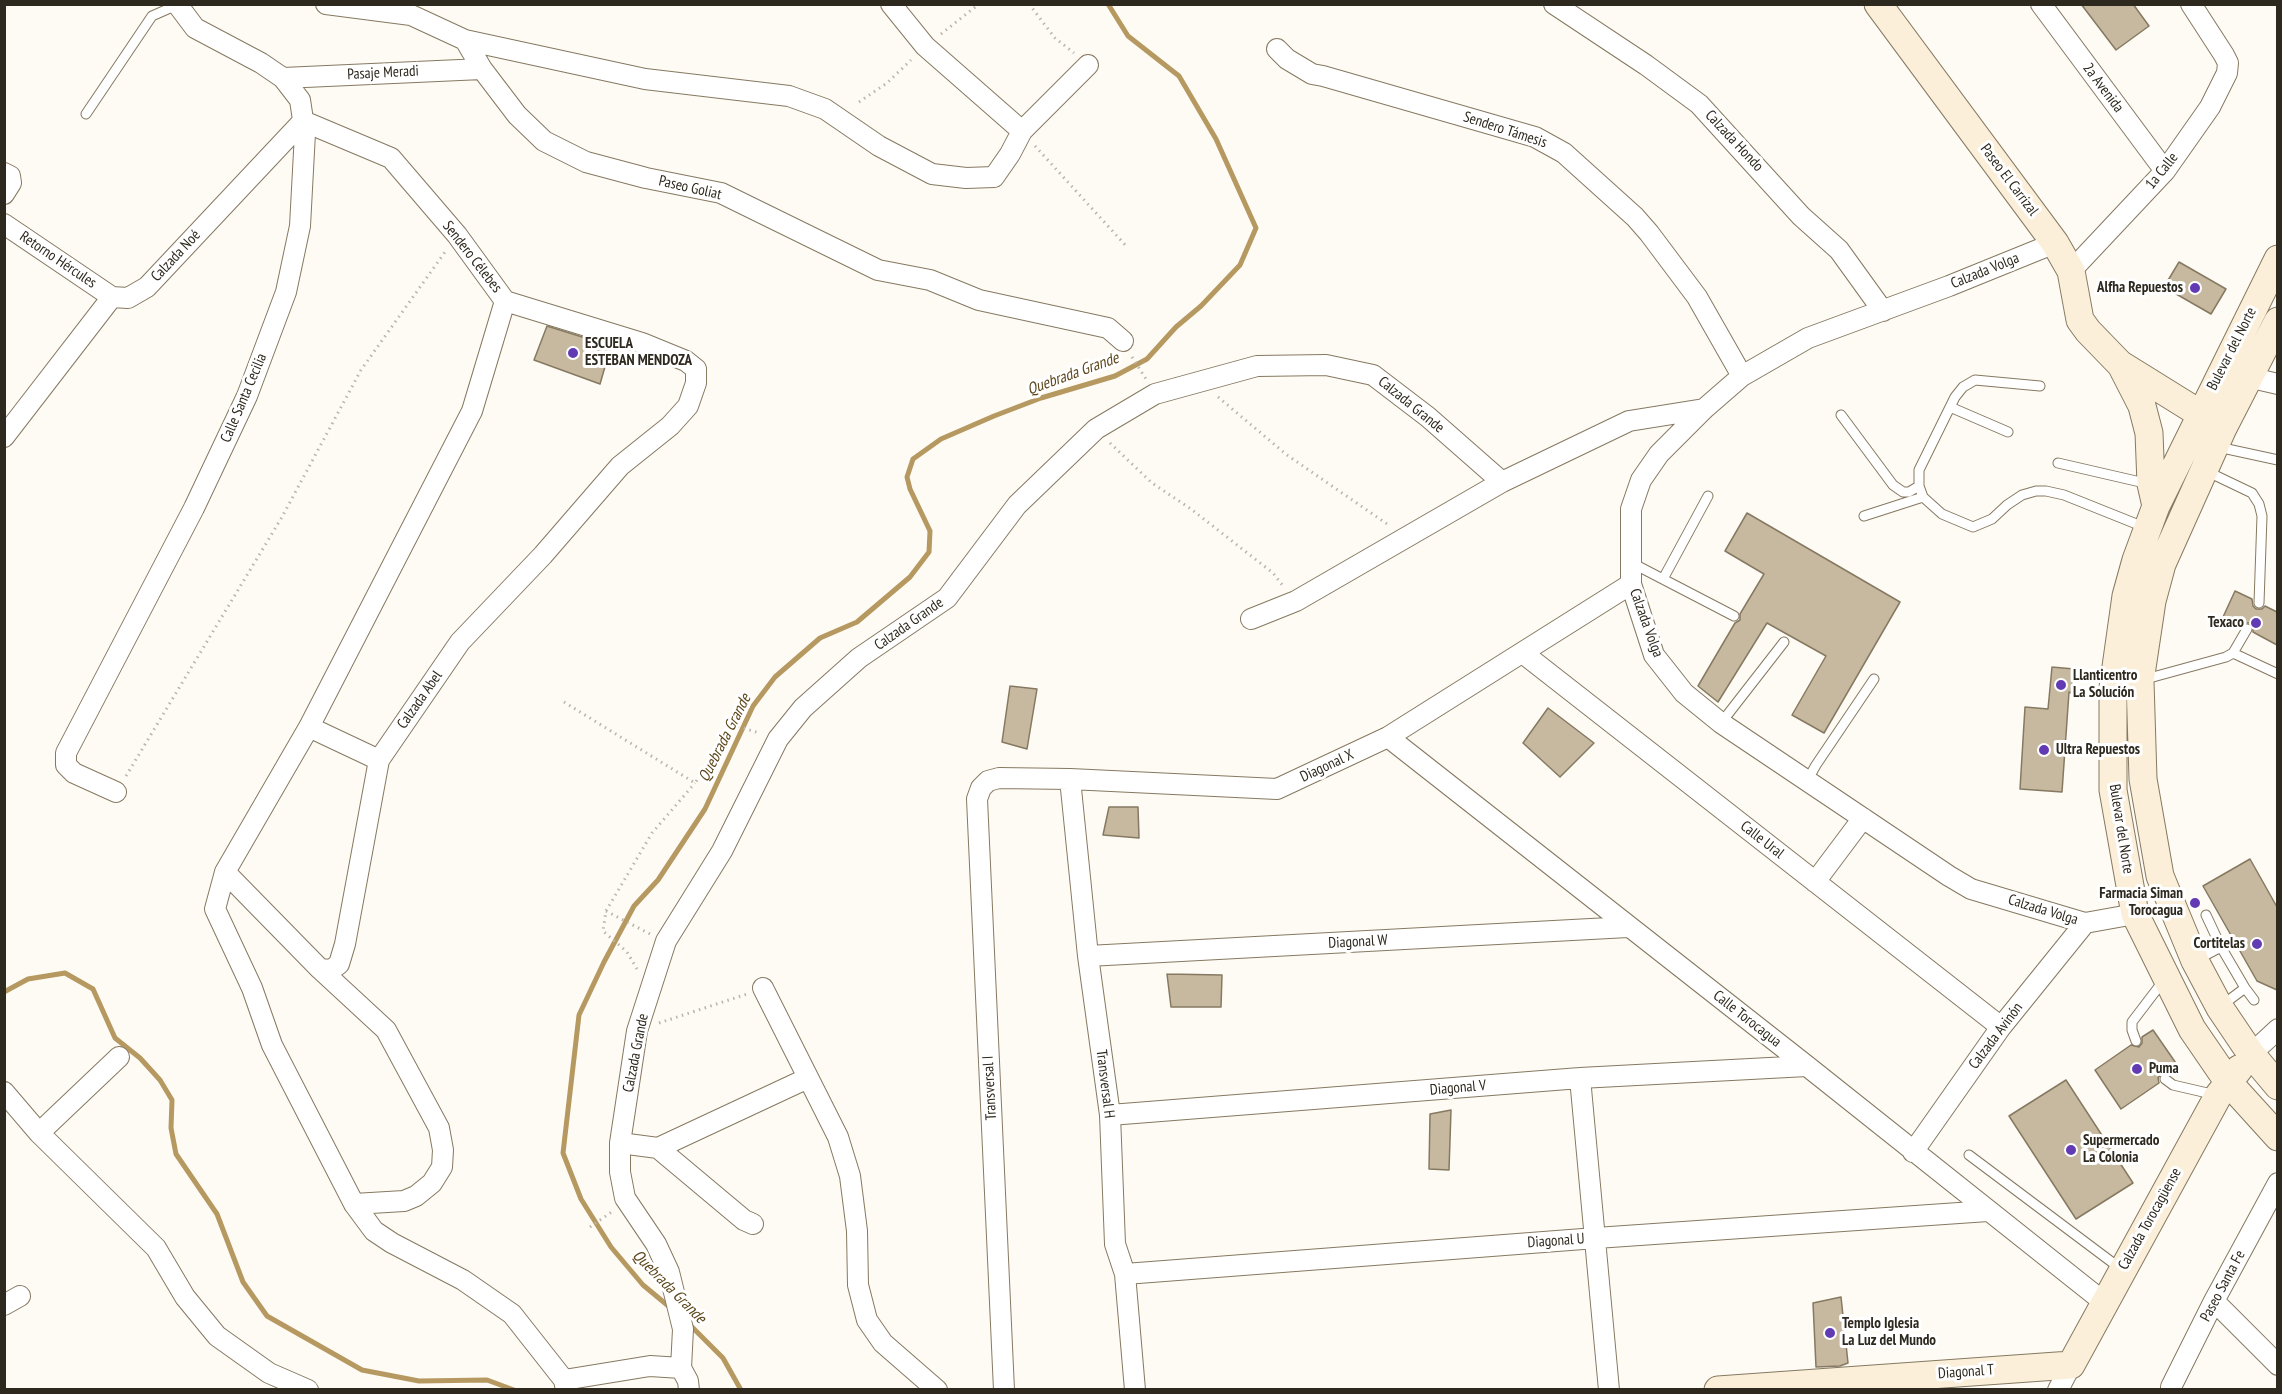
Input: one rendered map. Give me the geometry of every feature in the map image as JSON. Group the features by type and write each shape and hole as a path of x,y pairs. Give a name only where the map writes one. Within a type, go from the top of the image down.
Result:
{"main road":[{"name":"Paseo El Carrizal","path":"1878,4 2055,243 2071,272 2075,301 2083,325 2120,364 2200,415 2214,448"},
{"name":"Bulevar del Norte","path":"2277,259 2200,415 2151,506 2126,596 2113,688 2113,790 2135,914 2223,1089 2277,1137"},
{"name":"Bulevar del Norte","path":"2277,321 2214,448 2162,564 2152,601 2140,681 2143,779 2160,876 2195,961 2220,1008 2251,1054 2277,1086"},
{"name":"Paseo El Carrizal","path":"2120,364 2142,406 2149,433 2151,506"},
{"name":"Calzada Torocagüense","path":"2071,1365 2223,1089 2251,1054"},
{"name":"Diagonal T","path":"1718,1389 2071,1365"}],"street":[{"path":"327,4 411,15 465,40 645,79 789,96 825,109 879,146 932,174 966,178 994,177 1022,132 1088,64"},
{"path":"891,4 925,46 1022,132"},
{"name":"Calzada Hondo","path":"1554,4 1646,64 1699,104 1801,216 1839,250 1883,311"},
{"name":"2a Avenida","path":"2041,4 2165,171"},
{"name":"1a Calle","path":"2071,272 2165,171 2210,107 2227,73 2228,63 2224,55 2191,4"},
{"name":"Calle Santa Cecilia","path":"116,792 74,773 66,765 66,753 194,508 247,396 286,292 300,226 305,133 300,100 284,78 261,63 195,28 177,5"},
{"name":"Paseo Goliat","path":"465,40 482,69 517,115 544,141 586,162 646,178 721,193 878,270 930,280 979,300 1108,328 1123,341"},
{"name":"Sendero Támesis","path":"1277,49 1287,59 1312,74 1535,137 1564,153 1635,217 1649,233 1697,297 1742,376"},
{"name":"Pasaje Meradi","path":"284,78 482,69"},
{"name":"Sendero Célebes","path":"303,121 391,158 457,235 506,301 642,343 686,361 696,369"},
{"name":"Calzada Noé","path":"112,297 128,298 147,287 303,121"},
{"path":"4,173 10,176 11,183 4,194"},
{"name":"Retorno Hércules","path":"4,224 112,297"},
{"name":"Calzada Volga","path":"2055,243 1808,338 1742,376 1659,454 1641,480 1631,509 1631,584 1654,655 1684,693 1721,723 1971,889 2085,923 2135,914"},
{"path":"4,437 112,297"},
{"path":"506,301 472,411 309,727 225,872 214,909 252,988 272,1045 354,1204 374,1231 392,1243 463,1280 512,1314 565,1385 650,1366 681,1368"},
{"name":"Calzada Grande","path":"689,1389 688,1381 681,1368 682,1329 669,1272 656,1244 625,1198 620,1172 620,1143 637,1031 666,941 722,850 778,739 803,708 859,658 947,598 1017,505 1096,429 1155,394 1257,366 1326,364 1373,375 1428,417 1502,482"},
{"path":"2222,368 2249,379 2277,384"},
{"name":"Calzada Abel","path":"320,969 331,970 339,964 345,944 379,760 460,642 543,555 620,466 669,426 688,406 696,383 696,369"},
{"path":"1251,619 1296,601 1502,482 1629,421 1704,410"},
{"name":"Diagonal X","path":"981,788 987,781 999,778 1070,779 1277,789 1388,737 1524,654 1631,584"},
{"name":"Calle Ural","path":"1524,654 2001,1027"},
{"path":"309,727 379,760"},
{"name":"Calle Torocagua","path":"1388,737 2105,1303"},
{"name":"Transversal H","path":"1070,779 1088,956 1110,1115 1115,1244 1125,1274 1135,1389"},
{"name":"Transversal I","path":"981,788 977,799 977,811 1004,1389"},
{"path":"1815,882 1863,818"},
{"path":"225,872 320,969 386,1030 439,1128 443,1150 442,1167 432,1183 416,1196 404,1201 354,1204"},
{"name":"Calzada Avinón","path":"1913,1152 2001,1027 2085,923"},
{"name":"Diagonal W","path":"1088,956 1628,927"},
{"path":"763,988 838,1137 850,1176 857,1231 858,1285 867,1320 883,1343 937,1389"},
{"path":"2251,1054 2277,1029"},
{"path":"39,1133 119,1057"},
{"name":"Diagonal V","path":"1110,1115 1580,1078 1807,1066"},
{"path":"658,1148 808,1078"},
{"path":"1580,1078 1609,1389"},
{"path":"4,1092 39,1133 156,1248 185,1297 217,1336 269,1373 308,1389"},
{"path":"620,1143 658,1148 744,1220 753,1224"},
{"name":"Paseo Santa Fe","path":"2171,1389 2214,1301 2277,1183"},
{"name":"Diagonal U","path":"1125,1274 1988,1211"},
{"path":"2214,1301 2277,1365"},
{"name":"Calzada Torocagüense","path":"2058,1389 2071,1365"}],"lane":[{"path":"86,114 152,16 177,5"},
{"path":"2040,386 1975,380 1963,387 1950,407 1919,470 1919,486 1923,497 1942,514 1973,527 1992,519 2022,495 2036,491 2151,506"},
{"path":"1950,407 2008,432"},
{"path":"1841,415 1893,485 1903,492 1909,492 1919,486"},
{"path":"2214,448 2277,460"},
{"path":"2214,448 2259,504 2262,516 2259,603"},
{"path":"2058,463 2151,506"},
{"path":"1663,579 1708,496"},
{"path":"1864,516 1923,497"},
{"path":"1630,562 1734,616"},
{"path":"2140,681 2226,657 2233,653 2247,629"},
{"path":"1721,723 1784,642"},
{"path":"2233,653 2277,674"},
{"path":"1807,781 1874,679"},
{"path":"2206,915 2221,947 2254,1000"},
{"path":"2195,961 2221,947"},
{"path":"2136,1041 2132,1022 2166,978"},
{"path":"2220,1008 2245,988"},
{"path":"2165,1079 2173,1085 2223,1089"},
{"path":"1969,1155 2123,1270"}],"path":[{"path":"1029,4 1055,38 1088,64"},
{"path":"1022,132 1128,248"},
{"path":"116,792 282,517 361,370 457,235"},
{"path":"1123,341 1146,380"},
{"path":"1198,381 1287,455 1406,537"},
{"path":"1096,429 1152,483 1191,509 1273,573 1296,601"},
{"path":"564,702 695,783"},
{"path":"627,952 603,931 606,911 652,833 695,783 734,724 763,735"},
{"path":"606,911 640,930"},
{"path":"637,1031 763,988"},
{"path":"590,1227 611,1212"}],"building":[{"path":"2081,4 2133,4 2149,26 2116,50"},
{"name":"Alfha Repuestos","path":"2179,262 2226,289 2211,314 2164,287"},
{"name":"ESCUELA ESTEBAN MENDOZA","path":"547,326 611,346 600,384 534,360"},
{"path":"1747,513 1900,602 1824,733 1792,715 1826,656 1767,623 1718,702 1698,686 1735,623 1740,620 1740,614 1764,574 1725,551"},
{"name":"Texaco","path":"2235,591 2252,599 2256,609 2262,609 2265,606 2277,612 2277,645 2253,632 2253,626 2250,623 2244,623 2241,626 2223,617"},
{"name":"Ultra Repuestos","path":"2052,667 2074,669 2071,693 2069,692 2062,792 2020,789 2025,707 2048,709"},
{"path":"1010,686 1037,689 1027,749 1002,742"},
{"path":"1548,708 1594,743 1560,777 1523,743"},
{"path":"1109,807 1138,807 1139,838 1103,835"},
{"name":"Cortitelas","path":"2250,859 2277,907 2277,990 2257,981 2203,886"},
{"path":"1167,974 1222,975 1221,1007 1171,1007"},
{"name":"Puma","path":"2153,1030 2180,1069 2171,1075 2162,1073 2158,1078 2159,1083 2121,1109 2095,1070 2131,1045 2139,1047 2142,1037"},
{"name":"Supermercado La Colonia","path":"2066,1080 2133,1183 2076,1219 2009,1116"},
{"path":"1451,1110 1449,1170 1429,1169 1430,1114"},
{"name":"Templo Iglesia La Luz del Mundo","path":"1841,1297 1848,1363 1840,1366 1816,1367 1813,1303"}],"waterway":[{"name":"Quebrada Grande","path":"672,1309 643,1285 611,1247 581,1199 563,1153 579,1015 634,906 658,880 705,809 753,706 775,677 820,638 857,622 910,577 929,552 930,531 910,489 907,477 913,459 941,439 994,416 1041,398 1115,376 1147,359 1176,327 1201,306 1240,265 1256,228 1216,139 1179,76 1128,36 1108,4"},
{"path":"4,992 28,979 65,973 93,989 115,1038 140,1058 160,1080 172,1100 171,1128 176,1154 217,1214 243,1282 267,1316 362,1370 419,1381 487,1380 514,1390"},
{"name":"Quebrada Grande","path":"688,1323 723,1358 741,1390"}],"place":[{"name":"Alfha Repuestos","path":"2195,288"},
{"name":"ESCUELA ESTEBAN MENDOZA","path":"573,353"},
{"name":"Texaco","path":"2256,623"},
{"name":"Llanticentro La Solución","path":"2061,685"},
{"name":"Ultra Repuestos","path":"2044,750"},
{"name":"Farmacia Siman Torocagua","path":"2195,903"},
{"name":"Cortitelas","path":"2257,944"},
{"name":"Puma","path":"2137,1069"},
{"name":"Supermercado La Colonia","path":"2071,1150"},
{"name":"Templo Iglesia La Luz del Mundo","path":"1830,1333"}]}
